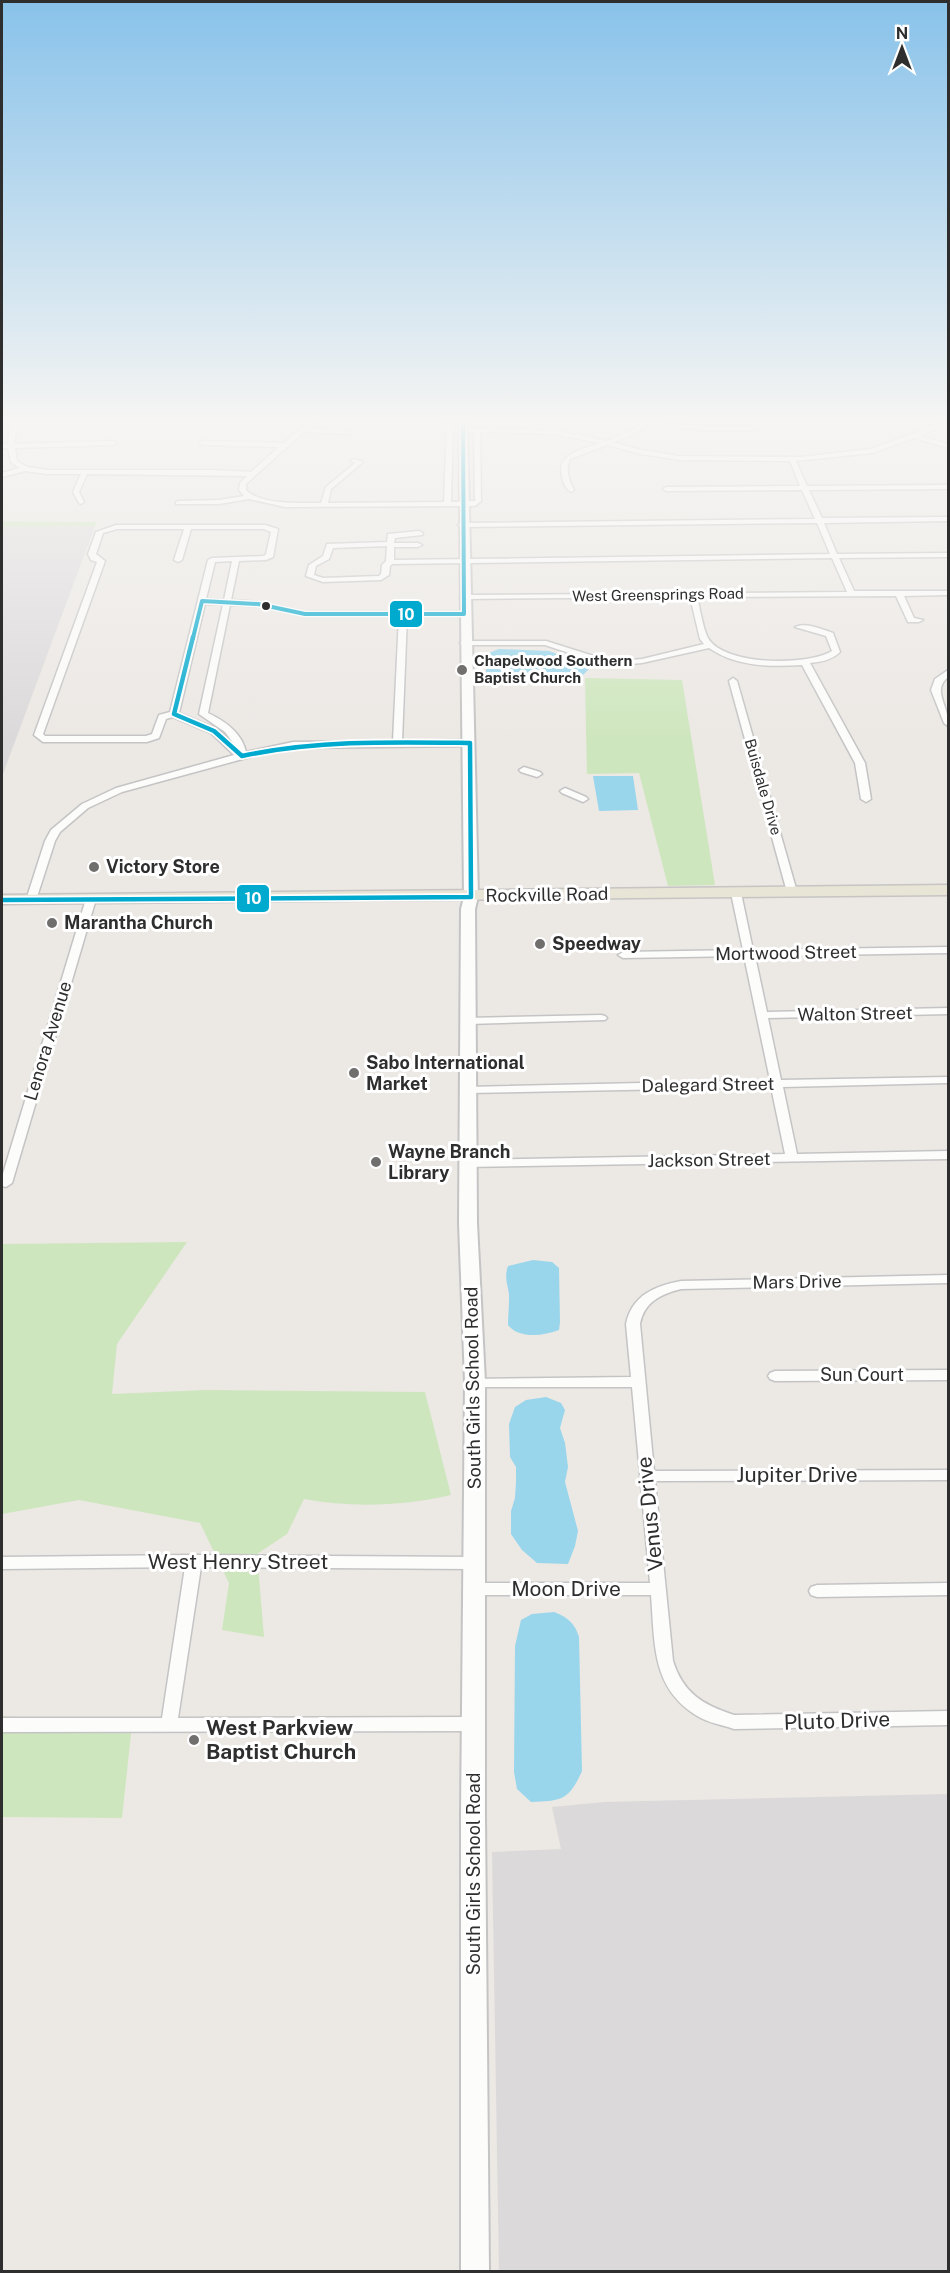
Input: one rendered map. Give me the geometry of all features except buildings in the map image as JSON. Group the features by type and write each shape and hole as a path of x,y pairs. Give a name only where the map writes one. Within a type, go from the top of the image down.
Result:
{"main road":[{"name":"South Girls School Road","path":"462,527 464,643 470,743 468,1223 476,1382 475,2271"},
{"name":"Rockville Road","path":"2,900 471,897 948,890"}],"street":[{"path":"116,527 103,530 92,554 94,558 101,561 38,735 43,739 153,738 157,734 162,717 174,714 214,731 242,756"},
{"path":"178,560 188,527"},
{"path":"174,714 212,560 251,560 270,556 274,529 266,527"},
{"path":"824,527 852,593"},
{"path":"418,545 391,545 330,546 326,557 313,565 311,577 323,580 377,579 385,575 386,565 390,560 391,545 391,536 419,533"},
{"path":"390,560 948,555"},
{"path":"236,560 202,714 229,730 242,756"},
{"path":"899,593 911,620 919,620"},
{"name":"West Greensprings Road","path":"464,597 948,593"},
{"path":"693,595 702,636 711,645 742,661 805,662 828,659 835,655 837,650 832,638 826,633 799,627"},
{"path":"202,601 258,604 305,614 464,614"},
{"path":"397,743 403,614"},
{"path":"464,643 549,643 602,661 620,663 642,661 711,645"},
{"path":"805,662 861,763 866,799"},
{"path":"948,673 938,681 935,690 948,723"},
{"name":"Buisdale Drive","path":"733,681 792,892"},
{"path":"30,900 52,838 61,825 78,810 123,789 242,756 293,745 470,743"},
{"path":"524,770 537,774"},
{"path":"565,791 583,799"},
{"path":"736,893 792,1158"},
{"name":"Lenora Avenue","path":"6,1183 91,899"},
{"name":"Mortwood Street","path":"622,955 948,950"},
{"name":"Walton Street","path":"762,1015 948,1011"},
{"path":"468,1021 601,1018"},
{"name":"Dalegard Street","path":"468,1090 948,1080"},
{"name":"Jackson Street","path":"470,1164 948,1155"},
{"name":"Mars Drive","path":"648,1297 667,1288 687,1284 948,1279"},
{"name":"Venus Drive","path":"648,1297 638,1307 633,1321 665,1661 669,1677 684,1697 696,1707 718,1718"},
{"name":"Sun Court","path":"776,1376 948,1375"},
{"path":"476,1382 638,1382"},
{"name":"Jupiter Drive","path":"646,1476 948,1475"},
{"path":"169,1725 194,1561"},
{"name":"West Henry Street","path":"2,1563 194,1561 474,1563"},
{"path":"817,1591 948,1589"},
{"name":"Moon Drive","path":"474,1590 658,1590"},
{"name":"Pluto Drive","path":"718,1718 750,1723 948,1718"},
{"path":"2,1725 474,1724"}],"shaded area":[{"path":"2,527 95,527 7,763 2,777"},
{"path":"948,1794 948,2271 499,2271 492,1852 561,1849 552,1807 604,1802"}],"green space":[{"path":"585,678 682,680 715,885 668,886 639,773 587,774"},
{"path":"187,1242 117,1344 112,1394 206,1390 425,1392 451,1495 415,1502 359,1505 304,1499 287,1534 257,1554 264,1637 222,1630 229,1583 200,1523 79,1500 2,1514 2,1244"},
{"path":"2,1716 132,1725 122,1818 2,1817"}],"water":[{"path":"499,649 549,651 592,666 583,675 491,678 486,673 486,654"},
{"path":"593,776 633,776 638,810 599,811"},
{"path":"533,1260 552,1262 559,1268 559,1330 546,1334 518,1333 508,1325 509,1295 506,1276 508,1266"},
{"path":"546,1397 561,1403 565,1410 560,1428 565,1443 568,1467 565,1482 578,1531 568,1564 537,1563 522,1550 511,1534 516,1467 510,1457 509,1424 515,1407 526,1400"},
{"path":"554,1612 570,1622 579,1637 582,1771 573,1788 563,1797 550,1801 531,1802 517,1789 514,1772 515,1646 521,1620 532,1614"}],"transit line":[{"name":"10","path":"2,900 471,897 470,743 326,744 298,746 242,756 214,731 174,714 202,601 258,604 305,614 464,614 464,527"}],"place":[{"name":"Chapelwood Southern Baptist Church","path":"462,670"},
{"name":"Victory Store","path":"94,867"},
{"name":"Marantha Church","path":"52,923"},
{"name":"Speedway","path":"540,944"},
{"name":"Sabo International Market","path":"354,1073"},
{"name":"Wayne Branch Library","path":"376,1162"},
{"name":"West Parkview Baptist Church","path":"194,1740"}]}
